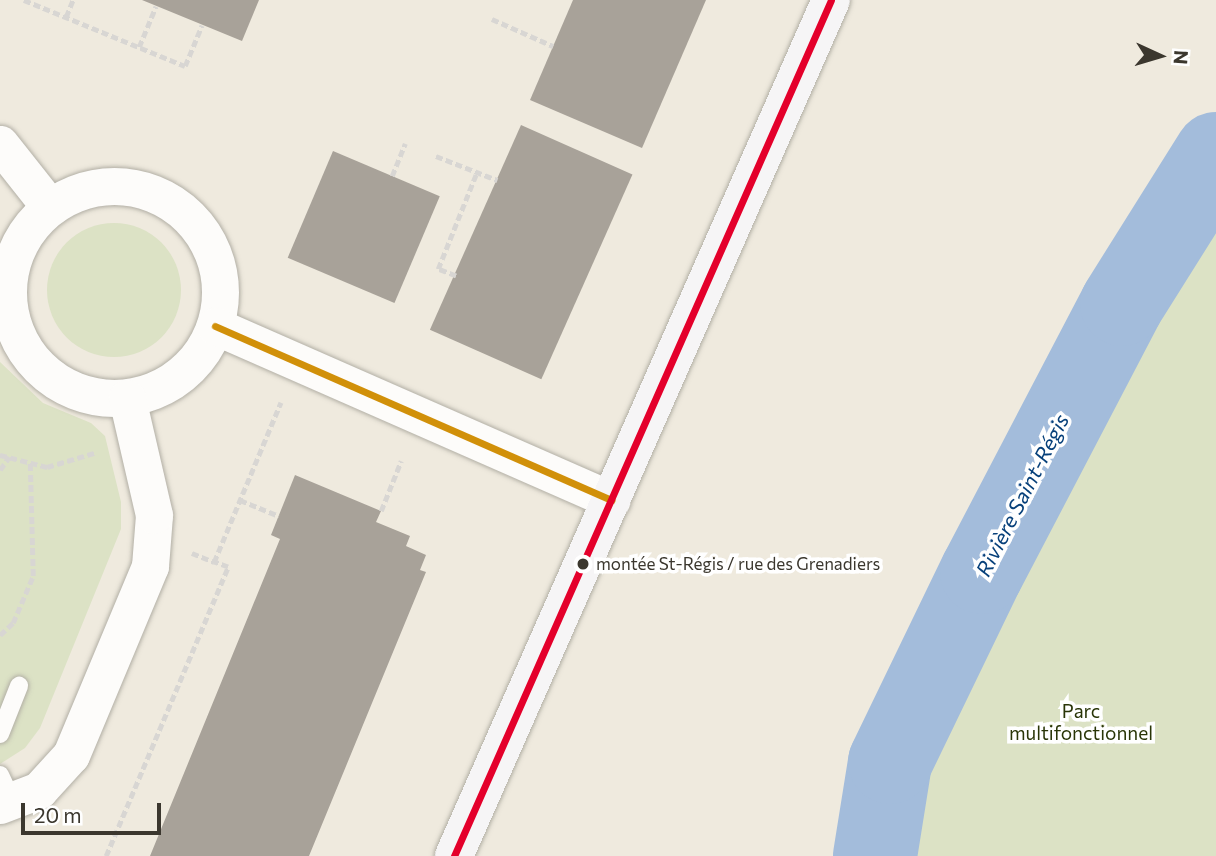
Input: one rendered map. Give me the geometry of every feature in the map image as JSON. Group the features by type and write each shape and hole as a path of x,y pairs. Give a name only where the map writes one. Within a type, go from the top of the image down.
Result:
{"street":[{"path":"454,856 831,0"},
{"path":"0,144 50,207"},
{"path":"113,185 146,190 177,205 200,229 215,260 220,293 215,326 199,356 174,380 127,398 90,396 56,381 29,356 12,324 8,287 16,250 50,207 80,191 113,185"},
{"path":"215,326 611,500"},
{"path":"4,795 39,790 71,755 150,566 154,515 127,398"}],"lane":[{"path":"0,734 19,686"}],"path":[{"path":"24,0 185,66 202,25"},
{"path":"66,17 73,0"},
{"path":"139,47 156,6"},
{"path":"492,19 553,46"},
{"path":"392,176 405,144"},
{"path":"436,156 497,180"},
{"path":"456,276 438,269 477,172"},
{"path":"214,562 278,409"},
{"path":"0,455 47,467 109,449"},
{"path":"0,470 9,457"},
{"path":"381,511 401,461"},
{"path":"0,635 13,623 33,576 30,462"},
{"path":"240,500 279,516"},
{"path":"106,856 228,567 184,550"}],"green space":[{"name":"Parc multifonctionnel","path":"1216,184 1216,856 875,856 982,613"},
{"path":"114,223 140,228 161,243 176,264 181,290 176,316 161,337 140,352 114,357 88,352 67,337 52,316 47,290 52,264 67,243 88,228"},
{"path":"0,362 43,403 91,423 105,436 121,502 121,529 40,728 25,748 0,764"}],"building":[{"path":"142,0 259,0 242,41"},
{"path":"573,0 706,0 642,148 530,100"},
{"path":"521,125 632,175 541,379 430,330"},
{"path":"333,151 440,196 394,303 288,258"},
{"path":"295,475 381,511 376,522 410,536 406,546 426,555 420,570 426,572 309,856 150,856 280,539 271,535"}],"waterway":[{"name":"Rivière Saint-Régis","path":"875,856 890,762 982,572 1122,304 1216,154"}],"transit line":[{"path":"454,856 831,0"},
{"path":"215,326 611,500"}],"place":[{"name":"montée St-Régis / rue des Grenadiers","path":"583,564"}]}
